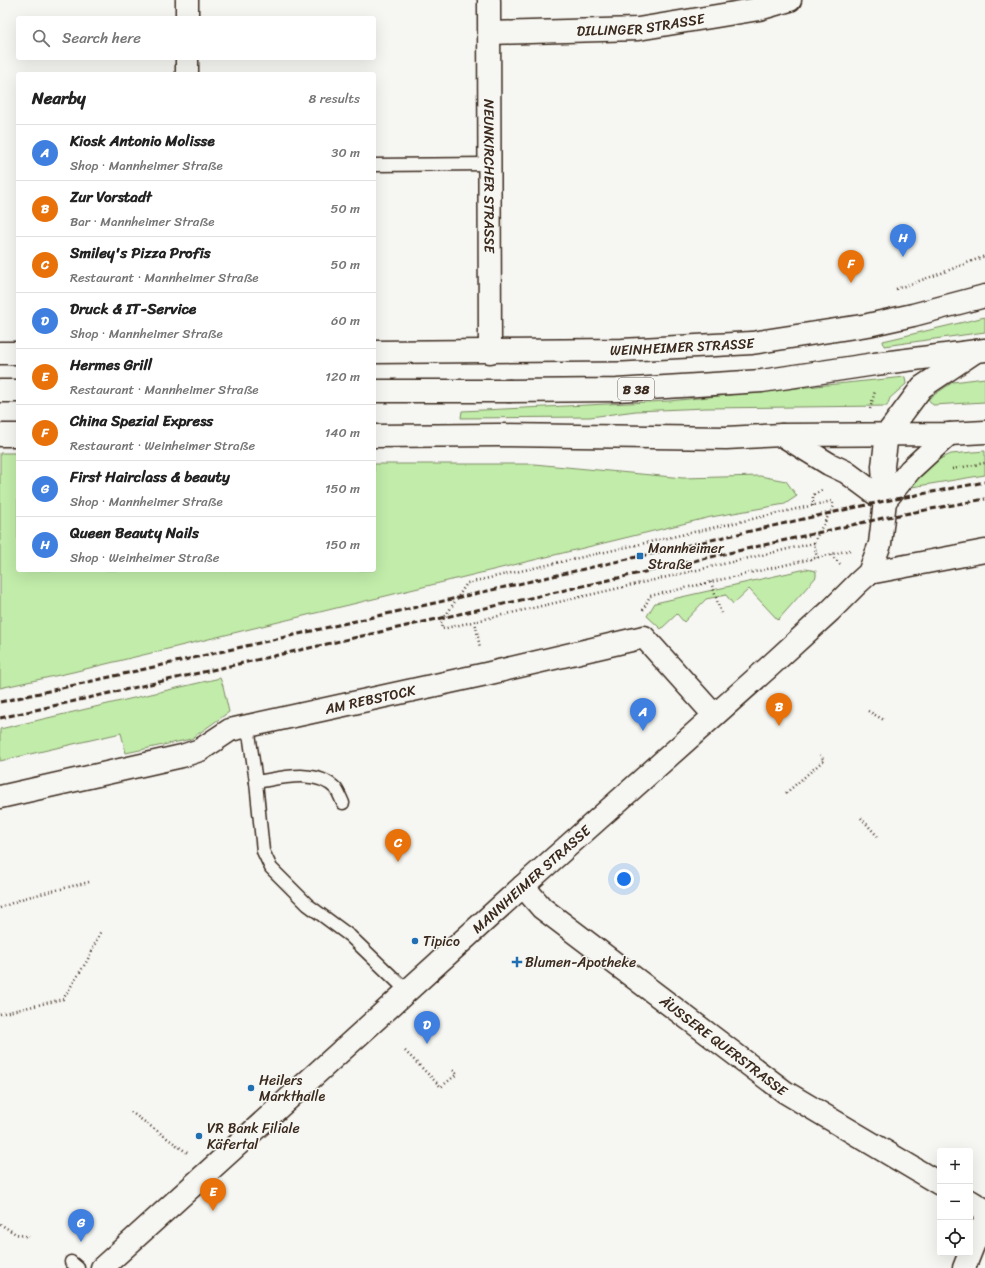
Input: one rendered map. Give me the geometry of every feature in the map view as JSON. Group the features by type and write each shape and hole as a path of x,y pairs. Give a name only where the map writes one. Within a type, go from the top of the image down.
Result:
{"main road":[{"path":"187,0 187,16"},
{"name":"NEUNKIRCHER STRASSE","path":"489,0 490,352"},
{"name":"DILLINGER STRASSE","path":"490,33 638,29 759,9 790,0"},
{"path":"187,60 187,72"},
{"name":"WEINHEIMER STRASSE","path":"376,352 622,350 752,343 868,325 985,296"},
{"path":"886,434 922,388 980,351"},
{"name":"B 38","path":"376,391 509,392 617,390 762,381 980,351"},
{"path":"0,353 16,353"},
{"path":"0,391 16,391"},
{"path":"376,436 499,435 726,438 985,432"},
{"name":"MANNHEIMER STRASSE","path":"102,1268 523,886 830,611 869,573 880,544 885,501 884,466 886,434"},
{"path":"782,436 828,464 846,472 885,501 910,470 949,434"},
{"path":"0,435 16,435"},
{"path":"869,573 985,551"},
{"path":"644,638 714,715"},
{"name":"AM REBSTOCK","path":"0,797 182,756 200,750 230,730 644,638"},
{"name":"ÄUSSERE QUERSTRASSE","path":"523,886 542,908 785,1092 937,1182"},
{"path":"973,1203 985,1210"},
{"path":"964,1268 978,1233 985,1221"}],"lane":[{"path":"376,165 490,164"},
{"path":"248,726 256,782 263,851 271,868 308,905 350,936 407,991"},
{"path":"256,782 295,776 312,777 329,783 337,790 343,803"}],"path":[{"path":"891,291 985,256"},
{"path":"949,469 985,463"},
{"path":"813,506 812,495 824,489"},
{"path":"814,543 442,629 441,623 467,583 832,501 834,506 814,543 817,558"},
{"path":"644,638 640,616 650,596 830,555"},
{"path":"711,582 721,614"},
{"path":"868,711 884,720"},
{"path":"786,793 824,760 819,754"},
{"path":"861,818 879,838"},
{"path":"0,908 24,898 89,882"},
{"path":"0,1014 63,999 87,961 101,931"},
{"path":"405,1051 441,1088 457,1074 453,1070"},
{"path":"131,1112 164,1136"},
{"path":"0,1224 16,1234 29,1237"}],"green space":[{"path":"985,317 985,332 884,346 883,341"},
{"path":"905,377 906,384 890,398 887,406 706,408 636,411 590,417 461,418 462,411 669,401"},
{"path":"985,378 985,402 933,405 928,399 953,382"},
{"path":"985,451 985,475 912,487 928,464 951,454"},
{"path":"0,453 16,453 16,572 376,572 376,464 534,464 683,478 760,476 786,481 797,496 785,504 711,517 73,672 0,688"},
{"path":"806,569 816,571 816,577 778,620 749,589 733,604 726,595 706,599 684,622 677,614 661,629 647,616 655,603"},
{"path":"220,678 229,712 191,739 126,753 121,733 0,761 0,729"}],"railway":[{"path":"0,702 830,513 985,482"},
{"path":"0,718 883,518 985,499"}],"place":[{"name":"Queen Beauty Nails","path":"903,257"},
{"name":"China Spezial Express","path":"851,283"},
{"name":"Mannheimer Straße","path":"640,556"},
{"name":"Zur Vorstadt","path":"779,726"},
{"name":"Kiosk Antonio Molisse","path":"643,731"},
{"name":"Smiley's Pizza Profis","path":"398,862"},
{"name":"Tipico","path":"415,941"},
{"name":"Blumen-Apotheke","path":"517,962"},
{"name":"Druck & IT-Service","path":"427,1044"},
{"name":"Heilers Markthalle","path":"251,1088"},
{"name":"VR Bank Filiale Käfertal","path":"199,1136"},
{"name":"Hermes Grill","path":"213,1211"},
{"name":"First Hairclass & beauty","path":"81,1242"}]}
